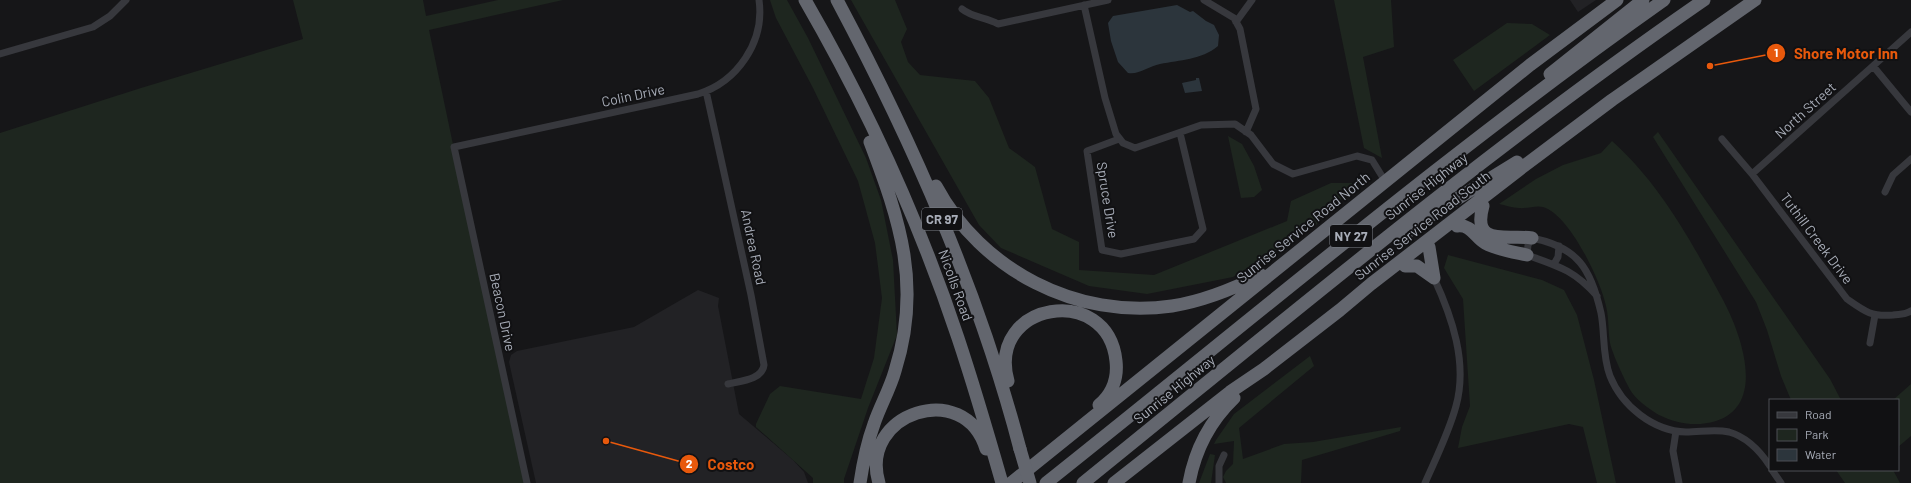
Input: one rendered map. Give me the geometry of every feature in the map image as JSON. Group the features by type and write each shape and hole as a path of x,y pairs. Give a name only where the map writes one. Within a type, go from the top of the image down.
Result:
{"highway":[{"name":"Nicolls Road","path":"805,0 850,83 889,163 929,259 960,344 992,459"},
{"name":"Nicolls Road","path":"837,0 905,134 964,275 983,328 1015,428 1030,483"},
{"name":"Sunrise Service Road North","path":"1011,483 1530,65 1608,5 1617,0"},
{"path":"1516,108 1557,67 1642,0"},
{"name":"Sunrise Highway","path":"1046,483 1384,210 1516,108 1664,0"},
{"name":"Sunrise Highway","path":"1083,483 1348,269 1522,132 1704,0"},
{"name":"Sunrise Service Road South","path":"1114,483 1230,392 1264,369 1371,284 1612,100 1755,0"},
{"path":"850,83 900,231 908,283 907,314 903,344 895,372 868,441 860,483"},
{"path":"1348,269 1523,158 1576,119 1612,100"},
{"path":"905,134 945,202 973,238 997,259 1015,272 1039,285 1072,298 1120,307 1172,306 1220,293 1284,263"},
{"path":"1340,310 1373,290 1484,206 1523,174 1563,137"},
{"path":"1484,206 1481,215 1482,223 1484,230 1490,235 1497,238 1520,236 1532,238"},
{"path":"1457,226 1470,229 1484,242 1494,247 1527,255"},
{"path":"1429,247 1434,278"},
{"path":"1405,266 1417,266 1434,278"},
{"path":"1015,428 1011,394 1005,363 1010,341 1025,322 1039,314 1054,310 1079,313 1094,322 1110,340 1116,356 1117,373 1113,387 1104,401 1060,444"},
{"path":"1189,483 1198,450 1208,430 1227,405 1264,369"},
{"path":"879,483 877,463 878,454 885,438 897,423 905,417 925,410 946,411 963,418 972,424 982,439 992,459 1000,483"}],"street":[{"path":"0,54 93,27 110,16 126,0"},
{"name":"Colin Drive","path":"454,147 706,92 725,81 742,63 750,51 758,29 759,0"},
{"path":"962,9 970,16 990,20 998,24 1108,0"},
{"path":"1204,0 1234,18 1240,29 1256,108 1246,132"},
{"path":"1236,22 1252,0"},
{"path":"1084,5 1105,98 1116,134 1122,143 1135,148 1201,125 1235,124 1251,135 1272,164 1293,174 1357,156 1372,160 1385,181"},
{"name":"North Street","path":"1752,174 1911,32"},
{"path":"1874,66 1911,112"},
{"name":"Andrea Road","path":"706,92 751,295 764,365 759,375 728,384"},
{"name":"Spruce Drive","path":"1119,139 1087,151 1102,250 1121,254 1194,239 1203,229 1180,133"},
{"name":"Tuthill Creek Drive","path":"1722,138 1752,174 1847,299 1866,312 1875,315 1906,314 1911,311"},
{"name":"Beacon Drive","path":"454,147 527,483"},
{"path":"1885,192 1893,175 1911,159"},
{"path":"1596,296 1581,279 1554,264 1527,255 1528,245 1532,238 1568,250 1581,262 1591,279 1596,296 1603,321 1606,360 1616,389 1626,403 1644,418 1659,426 1676,431 1721,431 1739,436 1754,446 1769,465"},
{"path":"1554,264 1558,257 1559,246"},
{"path":"1425,483 1455,410 1460,379 1456,336 1445,302 1434,278"},
{"path":"1870,343 1875,315"},
{"path":"1676,431 1674,451 1679,483"},
{"path":"1219,483 1219,466 1224,455"},
{"path":"1773,471 1781,483"}],"shaded area":[{"path":"1570,0 1596,0 1578,12"},
{"path":"698,290 719,298 718,306 739,414 793,460 804,472 808,483 536,483 509,362 511,355 517,351 634,327"}],"green space":[{"path":"293,0 423,0 426,16 498,0 563,0 429,30 524,483 0,483 0,133 141,88 303,39"},
{"path":"770,0 787,0 808,38 866,158 881,200 893,260 897,335 868,408 844,479 844,483 813,483 813,478 756,427 770,394 780,386 861,399 874,358 882,298 875,243 858,181 813,88 776,18"},
{"path":"851,0 895,0 907,29 901,42 908,62 920,75 975,81 989,98 1009,148 1035,167 1052,229 1079,242 1079,270 1154,275 1287,221 1291,201 1331,183 1357,183 1316,225 1233,277 1147,294 1089,286 1001,248 979,225"},
{"path":"1334,0 1391,0 1394,47 1363,57 1382,158 1364,148"},
{"path":"1507,23 1532,24 1550,35 1474,91 1453,60"},
{"path":"1658,132 1830,379 1840,399 1791,399 1781,376 1767,330 1756,302 1653,137"},
{"path":"1228,136 1242,144 1254,166 1262,190 1254,197 1241,198"},
{"path":"1612,141 1646,176 1674,215 1722,298 1736,329 1742,347 1745,366 1745,383 1741,399 1732,412 1716,421 1701,424 1687,424 1673,421 1659,415 1638,400 1627,384 1610,343 1607,311 1598,281 1573,235 1553,212 1543,207 1537,206 1517,208 1499,204 1536,179 1563,165 1601,153"},
{"path":"1448,255 1542,280 1564,290 1577,315 1594,380 1616,483 1597,483 1583,427 1569,424 1458,448 1462,427 1470,406 1463,299 1444,268"},
{"path":"1310,356 1314,366 1239,428 1243,459 1284,444 1313,442 1401,427 1400,431 1302,460 1301,483 1226,483 1223,477 1226,471 1233,464 1234,441 1214,444 1216,440 1234,414"},
{"path":"1911,384 1911,436 1899,446 1899,399 1894,399"},
{"path":"1210,454 1215,455 1211,483 1199,483"},
{"path":"1837,471 1894,471 1900,483 1845,483"}],"water":[{"path":"1177,5 1190,12 1193,11 1214,25 1219,35 1218,46 1197,57 1156,65 1136,73 1128,73 1118,62 1111,41 1108,23 1113,16"},
{"path":"1196,78 1199,78 1202,91 1185,93 1182,83 1196,80"}],"place":[{"name":"Shore Motor Inn","path":"1710,66"},
{"name":"Costco","path":"606,441"}]}
